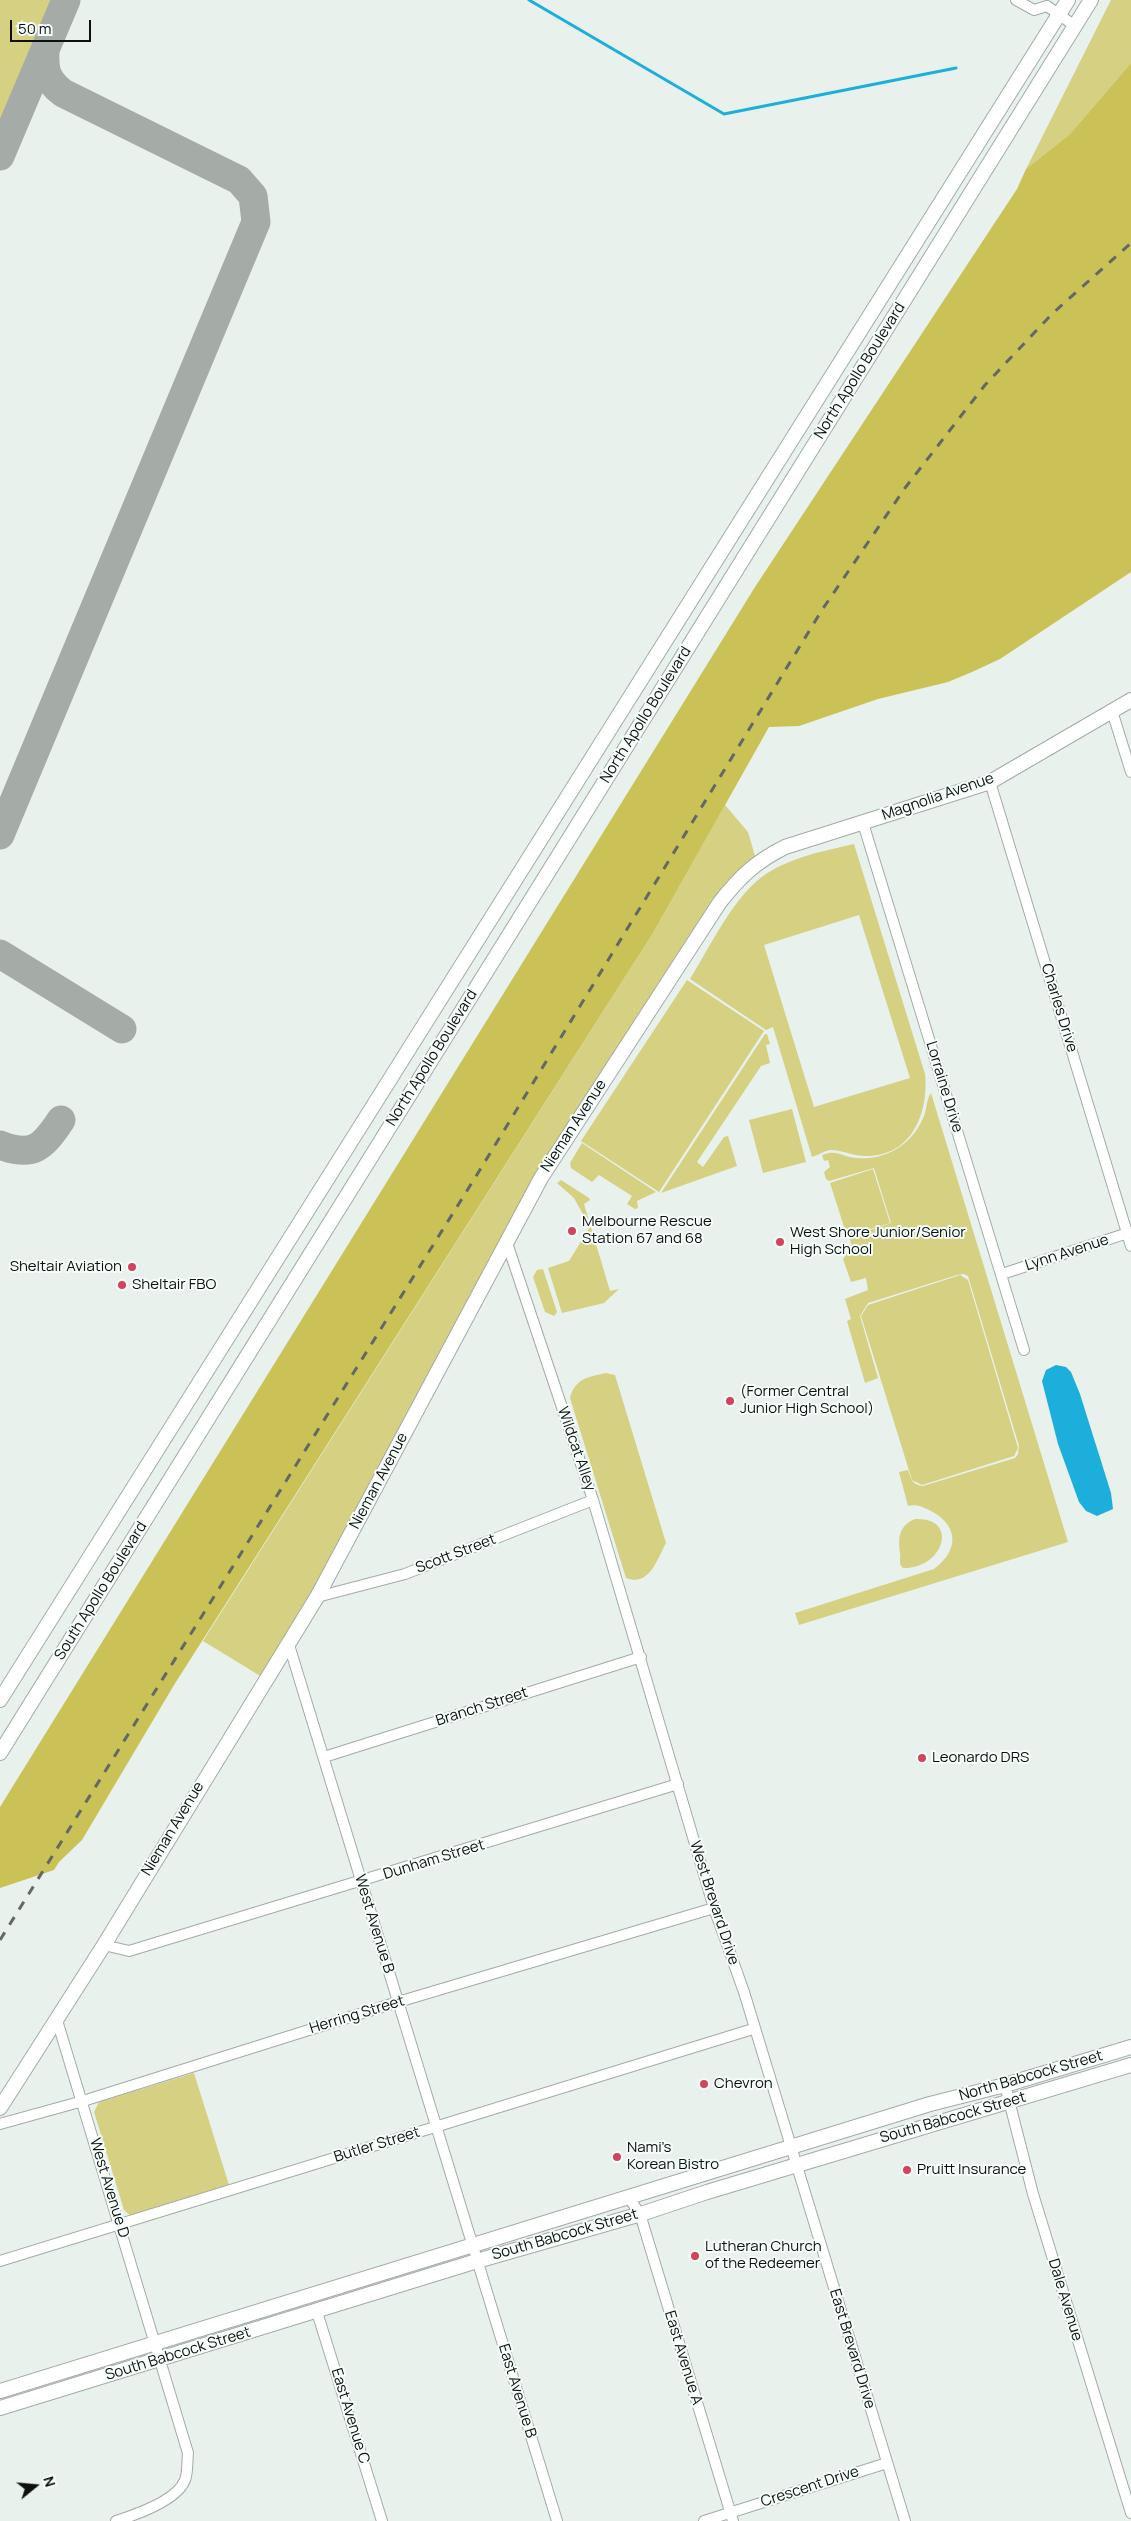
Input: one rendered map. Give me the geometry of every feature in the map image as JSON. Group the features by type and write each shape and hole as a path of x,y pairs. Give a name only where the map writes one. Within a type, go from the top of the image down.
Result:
{"street":[{"path":"1016,0 1034,10 1047,3 1059,15 1075,26"},
{"name":"North Apollo Boulevard","path":"193,1395 1068,0"},
{"name":"North Apollo Boulevard","path":"201,1429 1091,0"},
{"name":"Magnolia Avenue","path":"762,859 785,847 990,782 1131,700"},
{"path":"1112,711 1131,772"},
{"name":"Charles Drive","path":"990,782 1130,1233 1131,1246"},
{"name":"Lorraine Drive","path":"863,823 1024,1350"},
{"name":"Nieman Avenue","path":"0,2108 56,2017 104,1945 317,1597 541,1178 720,902 740,877 762,859"},
{"name":"Lynn Avenue","path":"1002,1274 1130,1233"},
{"name":"Wildcat Alley","path":"507,1243 593,1500 641,1656"},
{"name":"South Apollo Boulevard","path":"0,1700 193,1395"},
{"name":"South Apollo Boulevard","path":"0,1753 201,1429"},
{"name":"Scott Street","path":"317,1597 405,1574 593,1500"},
{"name":"West Avenue B","path":"289,1645 477,2261"},
{"name":"Branch Street","path":"324,1757 641,1656"},
{"name":"West Brevard Drive","path":"641,1656 714,1908 744,1992 790,2148"},
{"name":"Dunham Street","path":"104,1945 130,1951 362,1882 678,1784"},
{"name":"Herring Street","path":"0,2124 83,2101 398,2002 714,1908"},
{"name":"West Avenue D","path":"56,2017 83,2101 188,2453 185,2481 170,2497 139,2514 116,2521"},
{"name":"Butler Street","path":"0,2261 754,2029"},
{"name":"North Babcock Street","path":"930,2104 1005,2085 1131,2047"},
{"name":"South Babcock Street","path":"0,2408 317,2312 477,2261 640,2214 795,2165 1131,2065"},
{"name":"Dale Avenue","path":"1005,2085 1033,2194 1131,2513"},
{"name":"South Babcock Street","path":"0,2391 930,2104"},
{"name":"East Brevard Drive","path":"790,2148 905,2521"},
{"name":"East Avenue A","path":"628,2198 640,2214 732,2517"},
{"name":"East Avenue B","path":"477,2261 557,2521"},
{"name":"East Avenue C","path":"317,2312 382,2521"},
{"name":"Crescent Drive","path":"704,2521 732,2517 887,2463"}],"shaded area":[{"path":"0,0 51,0 0,121"},
{"path":"1111,0 1131,0 1131,63 1070,134 1026,169"},
{"path":"1131,63 1131,572 1000,659 972,672 948,682 878,699 799,726 769,727 653,933 174,1685 82,1840 59,1862 54,1870 0,1888 0,1807 755,587 1017,189 1026,169 1070,134"},
{"path":"725,805 748,832 755,856 735,874 715,900 503,1239 500,1240 501,1243 313,1592 309,1594 310,1597 262,1677 203,1641 653,933"},
{"path":"854,844 925,1074 924,1104 914,1130 905,1141 894,1149 881,1154 865,1156 830,1150 812,1157 773,1027 766,1030 690,979 733,908 754,883 786,863 809,855","holes":["859,915 910,1078 814,1107 764,945"]},
{"path":"687,980 764,1031 659,1192 581,1141"},
{"path":"765,1034 767,1034 770,1044 766,1045 770,1063 761,1066 697,1162 703,1167 724,1137 728,1136 737,1166 661,1193"},
{"path":"931,1093 1068,1542 799,1625 795,1613 934,1569 949,1553 952,1545 950,1529 945,1521 927,1509 913,1505 908,1506 899,1472 908,1470 913,1481 923,1486 1015,1458 1018,1454 1019,1446 968,1276 964,1274 957,1275 868,1303 860,1316 878,1378 865,1383 847,1321 851,1319 845,1299 868,1290 866,1278 851,1282 843,1259 852,1247 849,1237 891,1223 874,1168 829,1181 826,1179 824,1172 830,1167 828,1160 824,1161 822,1155 836,1153 856,1158 867,1158 878,1157 897,1149 913,1135 919,1126"},
{"path":"792,1109 806,1162 763,1173 749,1120"},
{"path":"582,1143 656,1192 637,1201 638,1208 635,1209 627,1204 632,1196 599,1175 592,1182 571,1168 570,1163"},
{"path":"873,1169 890,1223 847,1236 830,1183"},
{"path":"561,1180 589,1198 590,1200 584,1204 610,1291 619,1289 604,1303 562,1313 548,1268 569,1261 590,1227 574,1198 557,1183"},
{"path":"543,1269 557,1312 554,1316 545,1312 533,1277 537,1270"},
{"path":"960,1275 968,1280 1018,1448 1014,1456 922,1485 912,1480 861,1316 868,1305"},
{"path":"606,1373 615,1375 666,1543 651,1570 641,1579 626,1578 570,1398 572,1391 579,1382 588,1377"},
{"path":"915,1519 929,1521 938,1526 942,1534 941,1543 937,1552 928,1560 917,1566 903,1568 900,1563 900,1537 906,1525"},
{"path":"194,2073 229,2185 131,2216 124,2210 94,2112 99,2102"}],"water":[{"path":"1056,1365 1066,1367 1071,1372 1080,1394 1111,1493 1113,1509 1097,1516 1086,1511 1079,1502 1058,1444 1042,1381 1046,1370"}],"waterway":[{"path":"529,0 724,114 956,68"}],"taxiway":[{"path":"0,156 66,0"},
{"path":"0,835 256,222 253,196 239,180 63,93 53,84 47,74 45,50"},
{"path":"0,954 122,1029"},
{"path":"0,1145 21,1150 36,1148 49,1137 61,1120"}],"railway":[{"path":"0,1940 478,1173 822,610 905,488 985,385 1052,314 1131,243"}],"place":[{"name":"Melbourne Rescue Station 67 and 68","path":"572,1231"},
{"name":"West Shore Junior/Senior High School","path":"780,1242"},
{"name":"Sheltair Aviation","path":"132,1267"},
{"name":"Sheltair FBO","path":"122,1285"},
{"name":"(Former Central Junior High School)","path":"730,1401"},
{"name":"Leonardo DRS","path":"922,1758"},
{"name":"Chevron","path":"704,2084"},
{"name":"Nami’s Korean Bistro","path":"617,2157"},
{"name":"Pruitt Insurance","path":"907,2170"},
{"name":"Lutheran Church of the Redeemer","path":"695,2256"}]}
